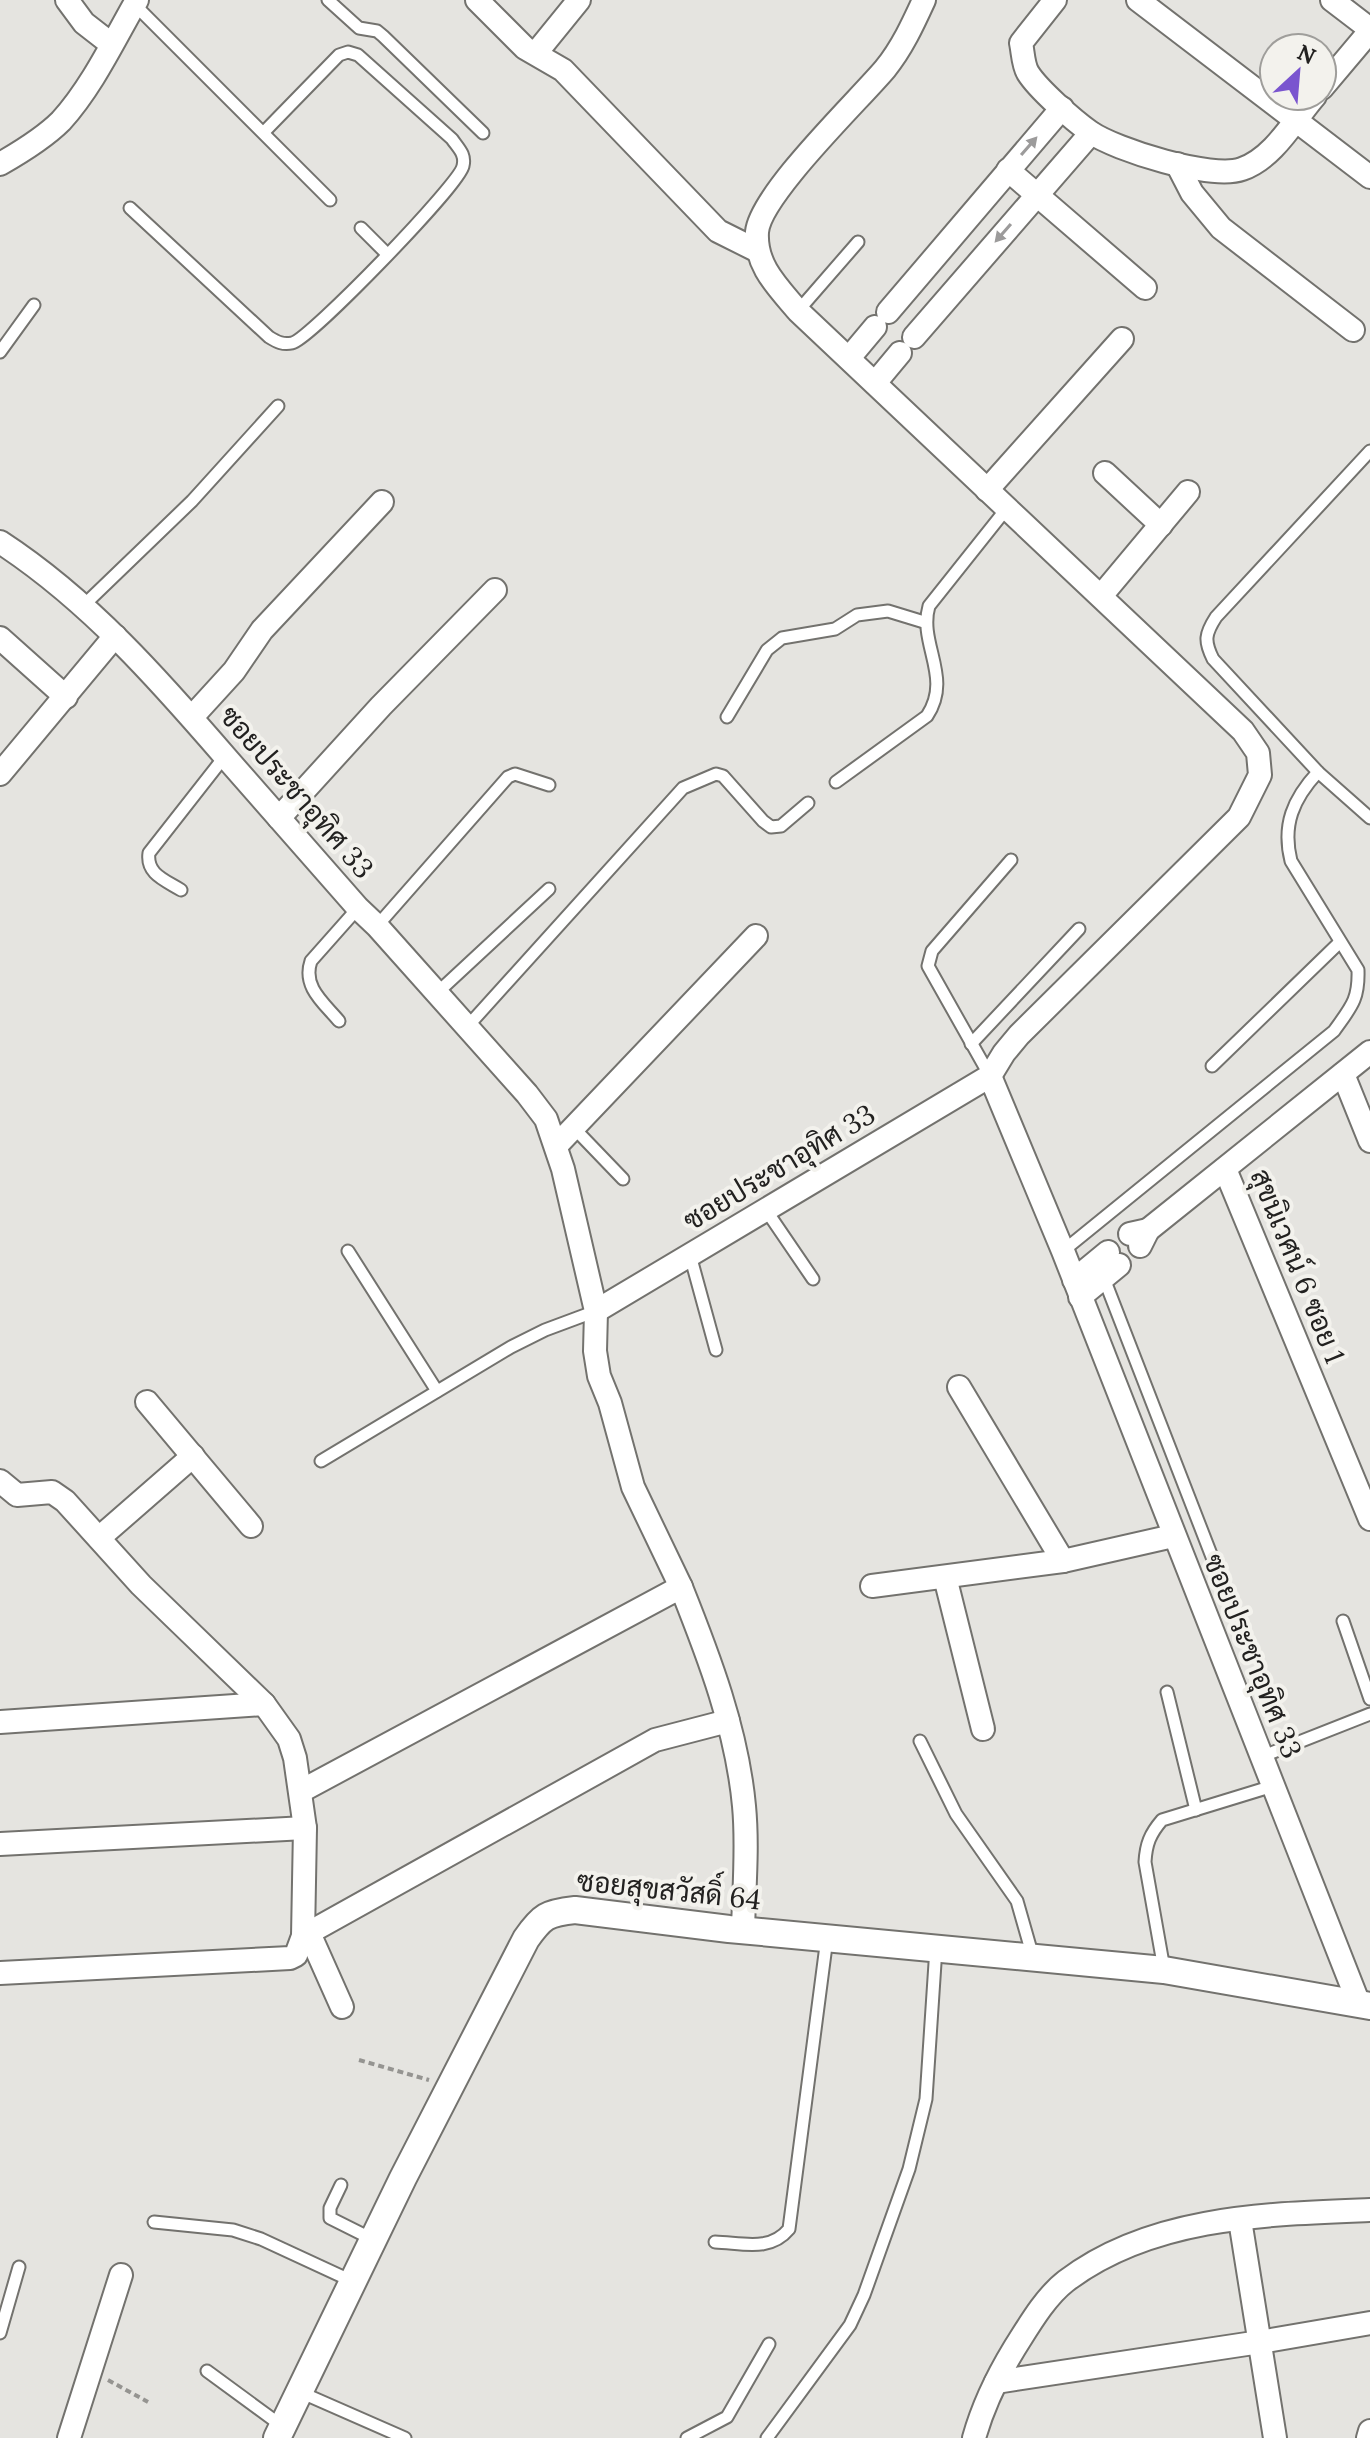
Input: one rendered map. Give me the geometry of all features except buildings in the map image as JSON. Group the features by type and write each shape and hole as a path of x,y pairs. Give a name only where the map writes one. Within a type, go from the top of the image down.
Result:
{"street":[{"path":"67,0 84,23 111,44"},
{"path":"477,0 525,48 563,70 718,231 758,251"},
{"path":"536,53 579,0"},
{"path":"924,0 900,49 885,70 794,170 767,206 757,229 758,251 765,273 798,311 1243,731 1258,753 1260,775 1239,817 1019,1035 990,1076"},
{"path":"1055,0 1021,43 1027,71 1091,133 1130,150 1177,164 1207,171 1240,170 1259,160 1301,112"},
{"path":"1138,0 1370,177"},
{"path":"1332,0 1370,30 1338,69"},
{"path":"0,164 60,121 136,2"},
{"path":"849,358 1062,108"},
{"path":"875,383 1091,133"},
{"path":"1177,164 1192,193 1221,228 1353,330"},
{"path":"1008,170 1145,288"},
{"path":"904,293 931,317"},
{"path":"987,490 1122,339"},
{"path":"1105,473 1161,525"},
{"path":"1101,596 1188,492"},
{"path":"192,717 234,671 262,630 382,502"},
{"name":"ซอยประชาอุทิศ 33","path":"0,542 33,563 115,636 192,717 358,908 527,1094 546,1119 556,1146 596,1311 990,1076 1063,1251 1261,1757 1364,2005"},
{"path":"279,818 381,706 495,590"},
{"path":"0,774 115,636"},
{"path":"0,638 66,697"},
{"path":"556,1146 756,936"},
{"path":"1139,1237 1370,1052"},
{"path":"1343,1074 1370,1141"},
{"name":"สุขนิเวศน์ 6 ซอย 1","path":"1225,1169 1370,1519"},
{"path":"1077,1289 1107,1264"},
{"path":"596,1311 595,1351 599,1376 610,1403 633,1487 681,1587 704,1645 728,1721 741,1779 746,1826 743,1930"},
{"path":"959,1387 1063,1561"},
{"path":"147,1402 251,1526"},
{"path":"99,1538 193,1456"},
{"path":"0,1481 17,1495 52,1492 65,1501 141,1585 264,1704 289,1739 301,1791 305,1828 306,1935 300,1949 290,1958 0,1973"},
{"path":"872,1586 1063,1561 1173,1536"},
{"path":"945,1577 983,1729"},
{"path":"301,1791 681,1587"},
{"path":"0,1722 264,1704"},
{"path":"306,1935 655,1740 728,1721"},
{"path":"0,1844 305,1828"},
{"name":"ซอยสุขสวัสดิ์ 64","path":"279,2432 526,1939 540,1919 554,1912 575,1910 743,1930 1164,1970 1364,2005"},
{"path":"306,1935 342,2007"},
{"path":"974,2438 996,2382 1025,2332 1063,2283 1094,2263 1139,2242 1198,2225 1276,2214 1370,2210"},
{"path":"1240,2220 1275,2438"},
{"path":"69,2438 121,2275"},
{"path":"996,2382 1370,2323"},
{"path":"1368,2438 1370,2431"}],"lane":[{"path":"328,0 359,28 377,31 383,36 483,133"},
{"path":"136,2 330,200"},
{"path":"130,208 269,337 280,344 294,343 311,331 387,254 453,184 463,168 463,154 452,139 358,55 348,52 339,55 264,132"},
{"path":"361,228 387,254"},
{"path":"798,311 858,242"},
{"path":"0,352 34,305"},
{"path":"83,606 192,501 278,406"},
{"path":"1370,451 1216,617 1206,633 1205,643 1213,659 1318,772 1370,818"},
{"path":"836,782 927,716 936,702 933,652 924,622 929,606 1007,508"},
{"path":"727,717 767,650 782,638 835,629 857,615 888,611 924,622"},
{"path":"181,890 153,873 148,863 149,853 225,756"},
{"path":"1063,1251 1334,1031 1358,991 1358,970 1291,861 1286,842 1298,796 1318,772"},
{"path":"377,926 508,777 515,774 549,785"},
{"path":"467,1027 683,788 716,774 723,776 771,827 781,826 808,803"},
{"path":"990,1076 928,966 932,951 1011,860"},
{"path":"437,993 549,889"},
{"path":"339,1021 310,986 307,973 311,961 358,908"},
{"path":"971,1044 1079,929"},
{"path":"1212,1066 1340,942"},
{"path":"573,1127 623,1179"},
{"path":"766,1210 813,1279"},
{"path":"348,1251 437,1391"},
{"path":"690,1255 716,1350"},
{"path":"1107,1264 1233,1611"},
{"path":"321,1461 511,1347 596,1311"},
{"path":"1343,1621 1370,1699"},
{"path":"1167,1692 1196,1810"},
{"path":"1261,1757 1370,1714"},
{"path":"920,1741 956,1814 1017,1901 1033,1957"},
{"path":"1164,1970 1145,1862 1145,1846 1152,1831 1162,1820 1273,1786"},
{"path":"715,2242 767,2245 779,2241 789,2229 827,1938"},
{"path":"767,2438 850,2325 864,2295 909,2169 926,2099 936,1948"},
{"path":"341,2185 330,2208 330,2218 374,2240"},
{"path":"154,2222 233,2230 261,2239 354,2282"},
{"path":"0,2333 19,2267"},
{"path":"687,2438 727,2417 769,2344"},
{"path":"207,2371 279,2432"},
{"path":"300,2392 405,2438"}],"path":[{"path":"359,2060 450,2086"},
{"path":"91,2370 148,2402"}]}
